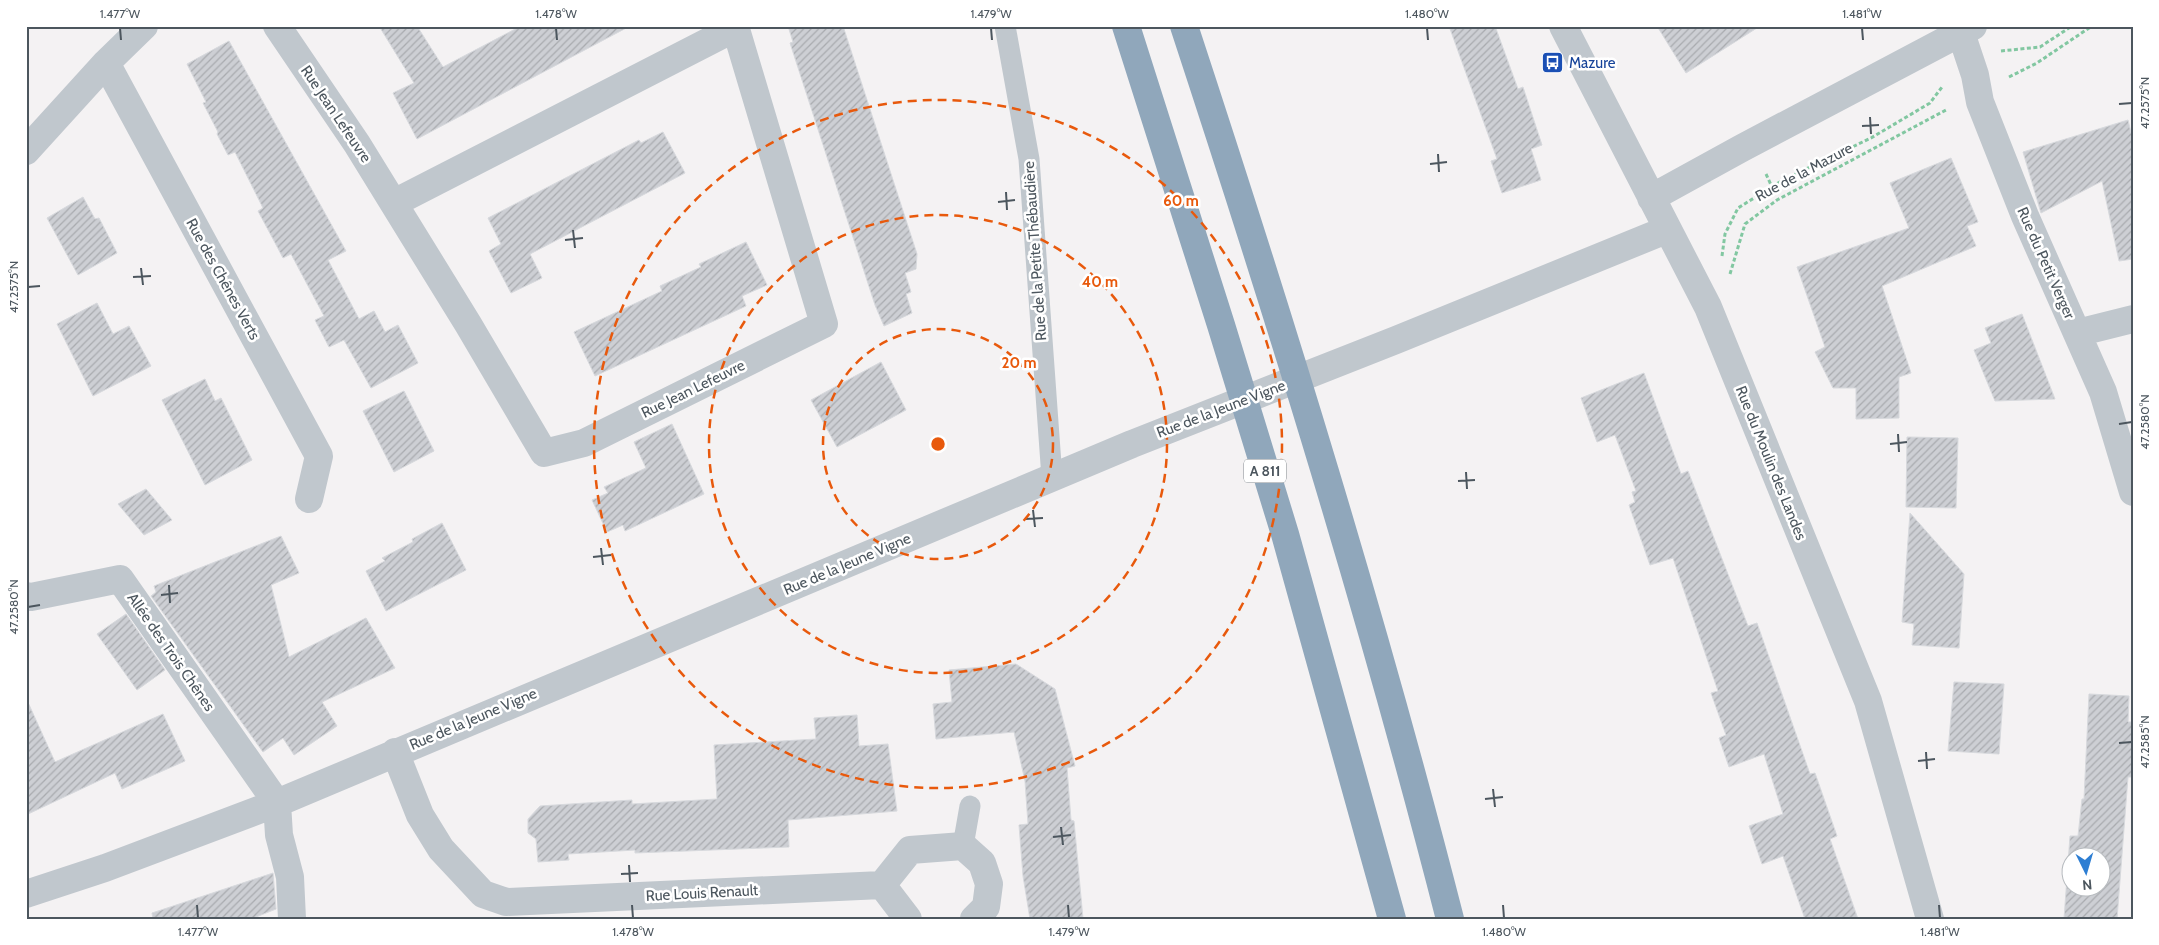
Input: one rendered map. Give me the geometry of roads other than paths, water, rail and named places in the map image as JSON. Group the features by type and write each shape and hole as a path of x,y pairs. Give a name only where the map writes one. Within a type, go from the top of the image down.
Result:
{"highway":[{"name":"A 811","path":"1126,26 1276,506 1325,673 1392,919"},
{"path":"1184,26 1337,514 1450,919"}],"street":[{"path":"26,152 106,63 144,26"},
{"name":"Rue Jean Lefeuvre","path":"277,26 357,144 394,203 544,453 584,443 824,324 735,27 394,203"},
{"name":"Rue du Moulin des Landes","path":"1563,26 1666,230 1698,289 1868,701 1930,919"},
{"path":"1651,198 1967,30"},
{"name":"Rue du Petit Verger","path":"1967,30 1971,63 1980,102 2025,216 2103,392 2133,492"},
{"name":"Rue des Chênes Verts","path":"106,63 320,456 308,499"},
{"name":"Rue de la Jeune Vigne","path":"26,894 105,868 277,803 1132,444 1396,340 1666,230"},
{"path":"2077,333 2133,319"},
{"name":"Allée des Trois Chênes","path":"26,596 31,597 120,579 277,803"},
{"name":"Rue Louis Renault","path":"395,752 420,815 442,849 483,894 506,902 882,885"},
{"path":"277,803 280,835 290,877 292,919"},
{"path":"908,919 882,885 910,850 962,846 982,863 989,884 986,906 974,919"}],"lane":[{"name":"Rue de la Petite Thébaudière","path":"1005,26 1029,159 1052,478"},
{"path":"962,846 970,806"}],"place":[{"name":"Mazure","path":"1553,63"}]}
